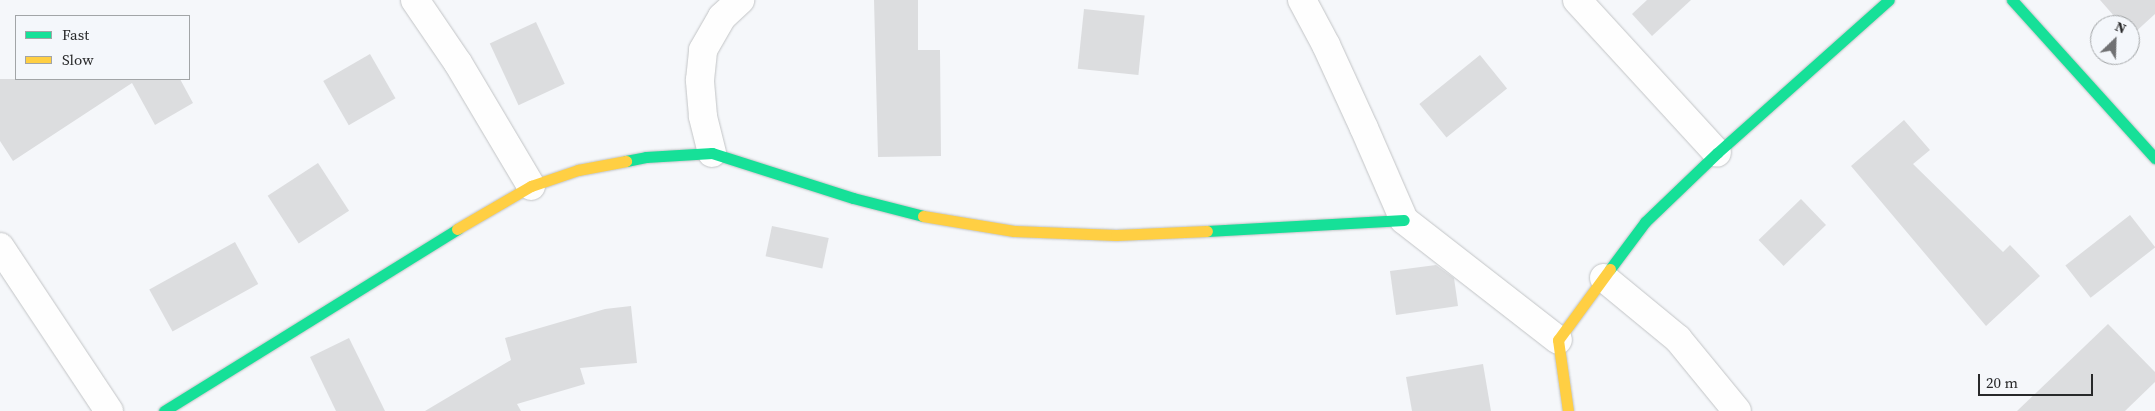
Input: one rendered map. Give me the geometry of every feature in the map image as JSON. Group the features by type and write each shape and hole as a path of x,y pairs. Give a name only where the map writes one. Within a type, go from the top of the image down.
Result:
{"street":[{"path":"415,0 458,63 532,186"},
{"path":"712,153 703,116 700,80 703,50 722,17 740,0"},
{"path":"1302,0 1357,112 1404,220 1558,340 1568,411"},
{"path":"1578,0 1717,153"},
{"path":"1558,340 1644,222 1717,153 1889,0"},
{"path":"2012,0 2155,158"},
{"path":"164,411 406,260 532,186 578,170 646,157 712,153 853,198 928,218 1014,231 1116,235 1282,228 1404,220"},
{"path":"0,246 109,411"},
{"path":"1604,278 1678,340 1737,411"}],"building":[{"path":"874,0 918,0 918,50 940,50 941,156 878,157"},
{"path":"1647,0 1691,0 1652,36 1632,14"},
{"path":"2100,0 2155,0 2155,14 2140,28 2140,15 2113,15"},
{"path":"1084,9 1145,15 1138,75 1078,69"},
{"path":"536,22 565,84 519,105 490,44"},
{"path":"370,54 396,98 349,125 323,81"},
{"path":"1480,55 1507,88 1446,138 1419,104"},
{"path":"0,79 181,80 193,103 155,125 132,83 13,161 0,141"},
{"path":"1904,120 1930,150 1913,164 2003,252 2010,245 2040,276 1986,326 1851,166"},
{"path":"318,163 349,211 299,243 268,196"},
{"path":"1801,199 1826,225 1784,266 1759,240"},
{"path":"2130,215 2155,247 2091,298 2065,265"},
{"path":"772,226 829,238 822,268 766,256"},
{"path":"235,242 258,284 173,331 149,290"},
{"path":"1436,265 1454,278 1458,306 1396,315 1390,271"},
{"path":"631,306 637,363 580,368 585,384 517,404 521,411 425,411 511,360 505,338 605,309"},
{"path":"2108,324 2155,372 2155,382 2125,411 2017,411"},
{"path":"349,338 385,411 336,411 310,357"},
{"path":"1483,364 1491,411 1412,411 1406,377"}],"traffic: fast":[{"path":"1610,269 1645,222 1717,153 1889,0"},
{"path":"2012,0 2155,158"},
{"path":"626,161 646,157 712,153 853,198 923,216"},
{"path":"1207,231 1404,220"},
{"path":"164,411 457,229"}],"traffic: slow":[{"path":"457,229 531,186 578,170 626,161"},
{"path":"923,216 1014,231 1116,235 1207,231"},
{"path":"1568,411 1558,340 1610,269"}]}
